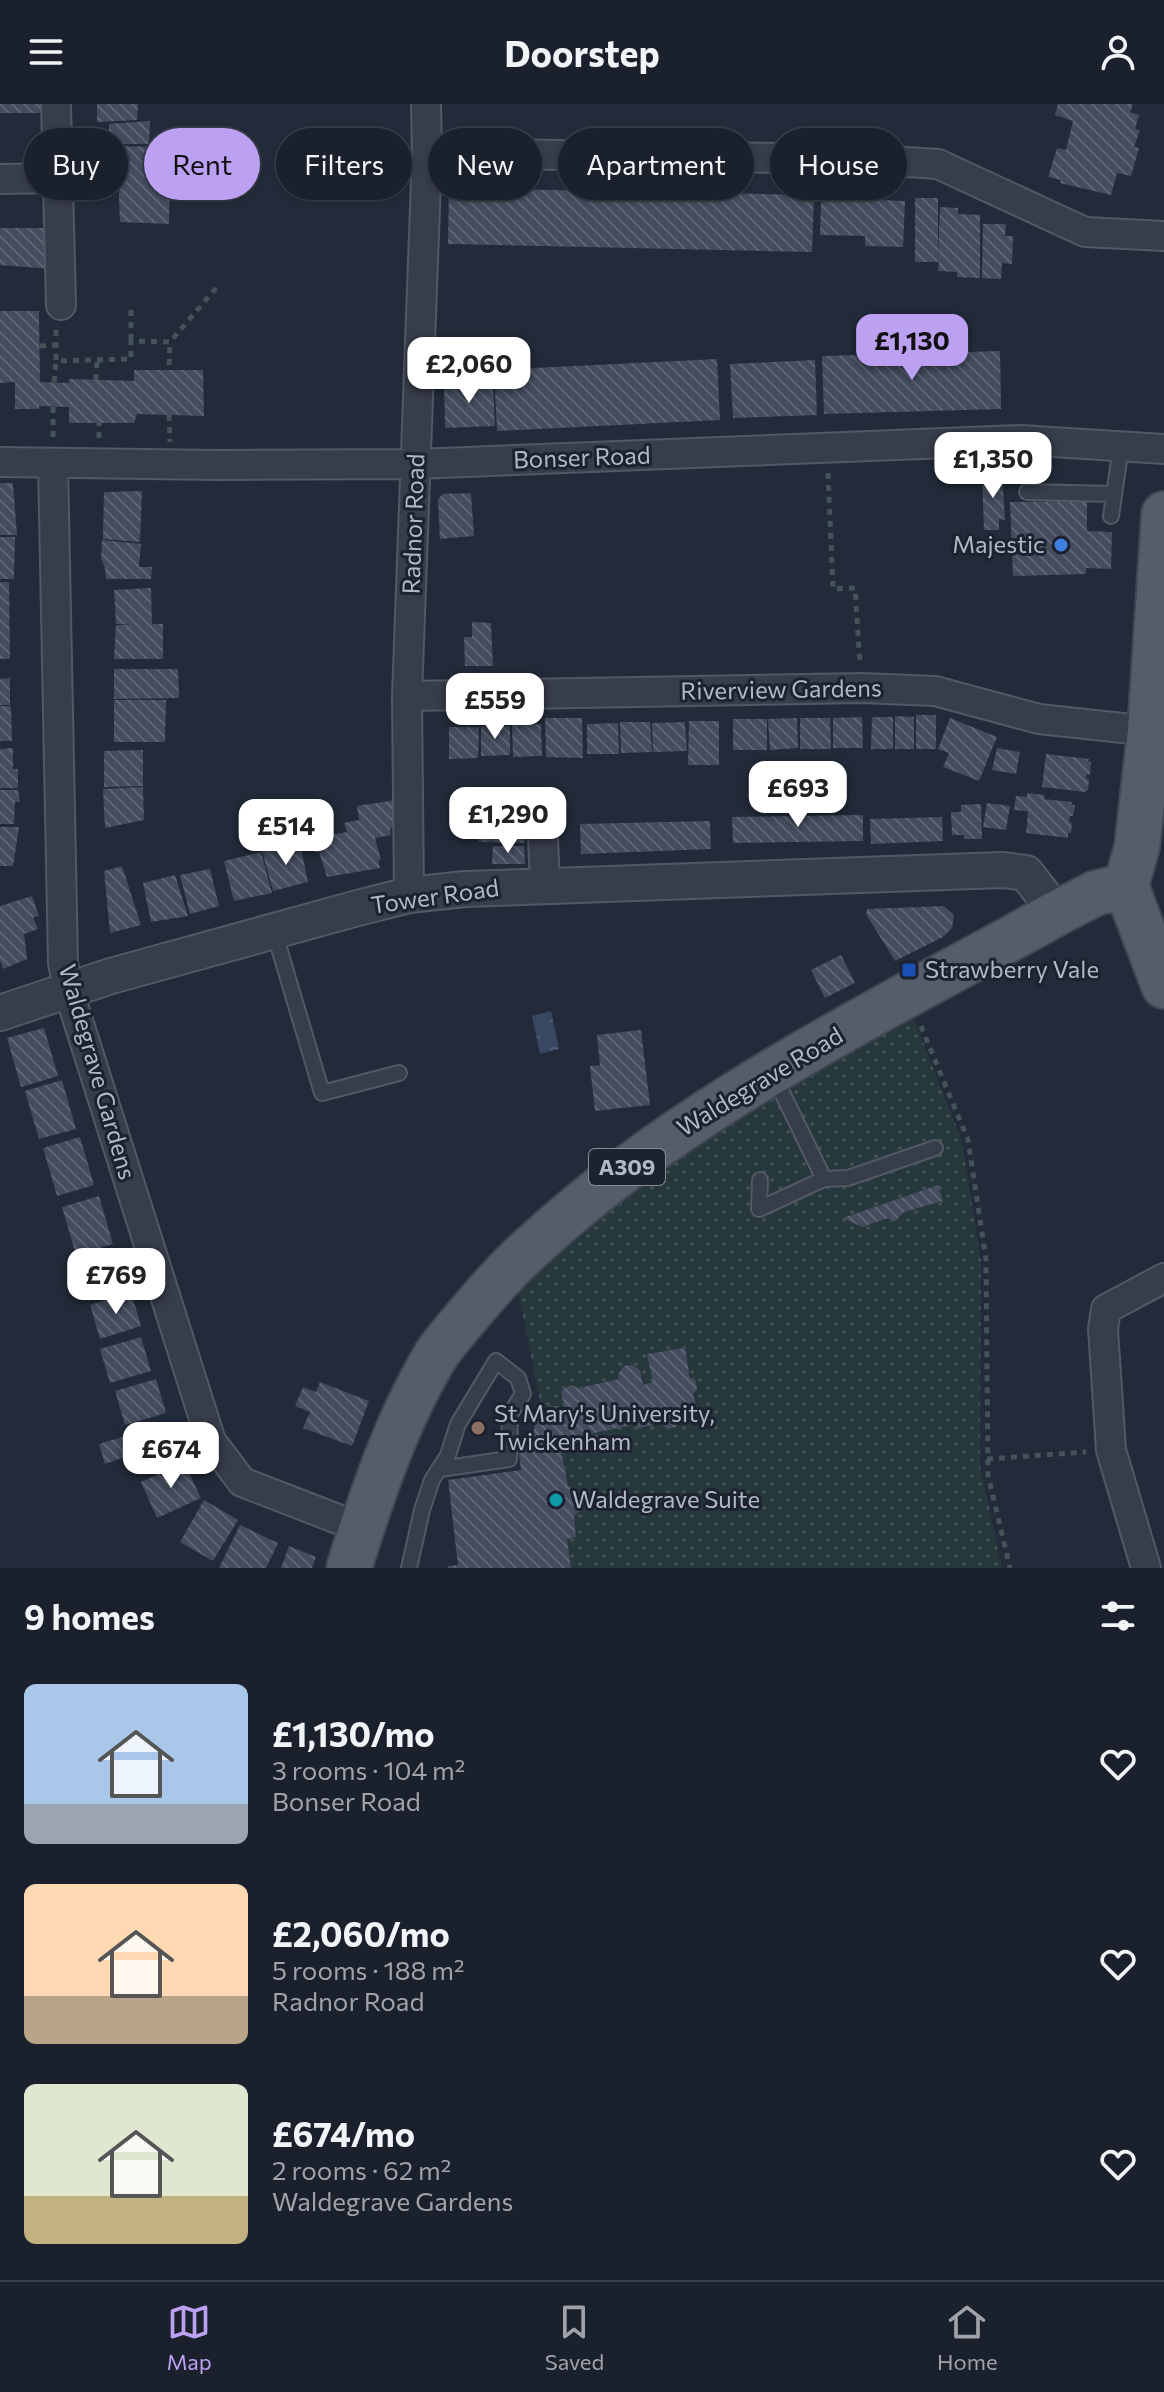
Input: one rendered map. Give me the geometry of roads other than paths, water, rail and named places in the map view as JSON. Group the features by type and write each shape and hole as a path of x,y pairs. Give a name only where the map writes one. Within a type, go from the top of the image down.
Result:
{"main road":[{"path":"1160,960 1126,886 1137,847 1150,731 1164,514"},
{"name":"Waldegrave Road","path":"355,1548 394,1437 437,1353 487,1292 548,1232 607,1182 679,1129 772,1072 1057,913 1096,893 1126,886"}],"street":[{"path":"56,104 57,128"},
{"name":"Radnor Road","path":"409,895 407,696 427,153 426,104"},
{"path":"427,153 858,159 938,164 1085,232 1164,236"},
{"path":"0,179 24,179"},
{"path":"59,200 62,311"},
{"name":"Bonser Road","path":"0,462 416,464 1021,440 1164,449"},
{"name":"Waldegrave Gardens","path":"53,463 63,963 69,992 211,1441 242,1482 355,1548"},
{"name":"Riverview Gardens","path":"407,696 862,688 935,691 1039,719 1150,731"},
{"path":"542,815 545,884"},
{"name":"Tower Road","path":"0,1013 111,976 274,931 409,895 465,889 1003,870 1026,873 1057,913"},
{"path":"1146,1568 1111,1450 1103,1329 1106,1309 1164,1278"}],"lane":[{"path":"1111,516 1121,447"},
{"path":"1027,492 1114,494"},
{"path":"274,931 322,1093 399,1073"},
{"path":"772,1072 824,1179"},
{"path":"760,1180 759,1209 824,1179 848,1178 935,1148"},
{"path":"409,1568 432,1480 448,1455 458,1424 496,1361 518,1378 523,1394 510,1414 509,1459 440,1469"}],"water":[{"path":"551,1011 559,1049 540,1054 532,1016"}],"place":[{"name":"Majestic","path":"1061,545"},
{"name":"Strawberry Vale","path":"909,970"},
{"name":"St Mary's University, Twickenham","path":"478,1428"},
{"name":"Waldegrave Suite","path":"556,1500"}]}
